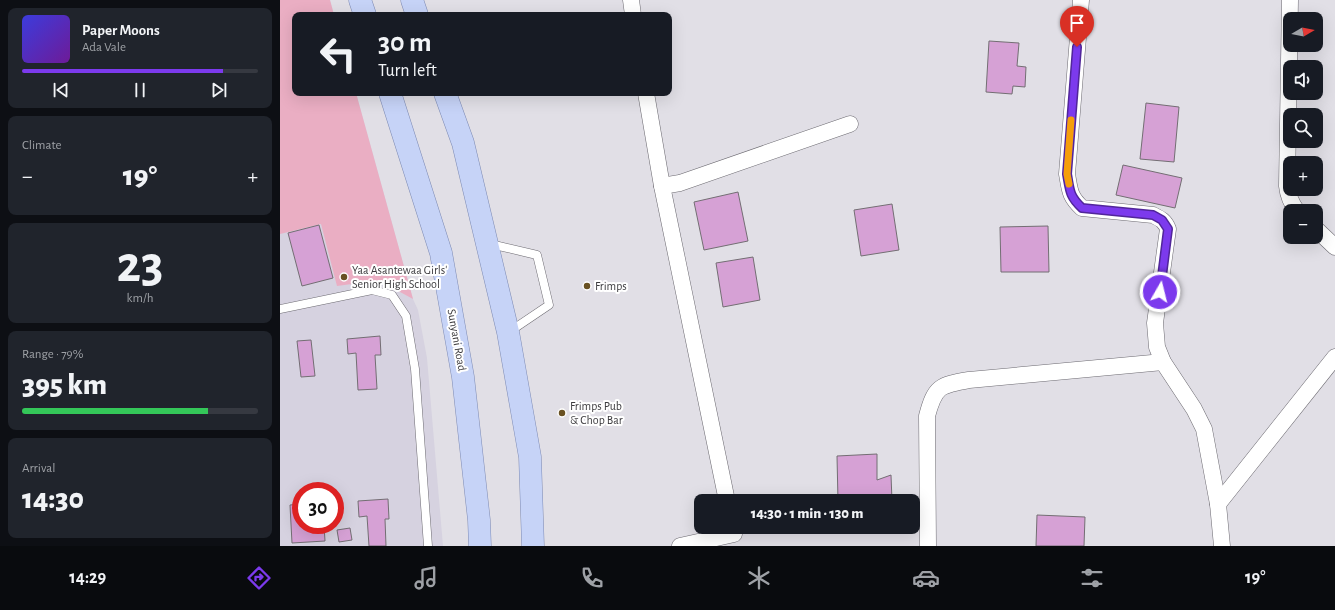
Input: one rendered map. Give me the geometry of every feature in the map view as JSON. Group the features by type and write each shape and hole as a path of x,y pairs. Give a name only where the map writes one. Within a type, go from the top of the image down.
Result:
{"main road":[{"path":"360,0 364,12"},
{"path":"412,0 416,12"},
{"name":"Sunyani Road","path":"391,96 441,253 463,377 479,520 480,546"},
{"path":"446,96 463,143 508,332 530,457 533,546"}],"street":[{"path":"631,0 633,12"},
{"path":"1081,0 1067,174 1070,192 1074,201 1082,208 1153,215 1166,223 1168,229 1155,323 1157,347 1163,362 1194,409 1204,429 1218,504 1222,546"},
{"path":"1290,0 1287,186 1292,204"},
{"path":"647,96 662,186 727,494"},
{"path":"662,186 680,183 850,124"},
{"path":"1323,236 1335,247"},
{"path":"1218,504 1335,357"},
{"path":"928,546 927,416 932,400 939,389 954,383 969,380 1163,362"},
{"path":"680,546 734,536"}],"lane":[{"path":"487,244 537,255 549,305 508,332"},
{"path":"280,309 372,290 392,295 406,316 415,369 428,546"}],"shaded area":[{"name":"Yaa Asantewaa Girls' Senior High School","path":"280,0 330,0 333,12 292,12 292,96 357,96 413,299 418,310 427,358 443,546 280,546"},
{"path":"280,0 330,0 333,12 292,12 292,96 357,96 413,299 389,286 374,281 337,286 321,224 280,234"}],"building":[{"path":"989,41 1019,43 1017,66 1026,67 1025,87 1013,86 1012,94 986,92"},
{"path":"1146,103 1179,107 1174,162 1140,159"},
{"path":"1123,165 1182,178 1175,208 1116,195"},
{"path":"738,192 748,241 704,250 694,202"},
{"path":"892,204 899,250 861,256 854,210"},
{"path":"319,225 333,278 302,286 288,233"},
{"path":"1048,226 1049,272 1001,272 1000,227"},
{"path":"753,257 760,300 723,307 716,263"},
{"path":"380,336 381,355 375,355 377,389 358,390 356,353 348,354 347,339"},
{"path":"311,340 315,376 301,377 297,341"},
{"path":"877,454 877,480 891,475 892,494 838,494 837,456"},
{"path":"388,499 389,519 385,519 386,546 369,546 367,516 359,517 358,501"},
{"path":"290,505 292,505 292,534 325,534 325,541 292,543"},
{"path":"1037,515 1085,517 1084,546 1036,546"},
{"path":"350,528 352,540 339,542 338,534 344,534 344,529"}],"slow traffic":[{"path":"1069,184 1067,174 1071,120"}],"place":[{"name":"Yaa Asantewaa Girls' Senior High School","path":"344,277"},
{"name":"Frimps","path":"587,286"},
{"name":"Frimps Pub & Chop Bar","path":"562,413"}],"route":[{"path":"1077,47 1067,174 1070,192 1074,201 1082,208 1153,215 1166,223 1168,229 1160,292"}]}
